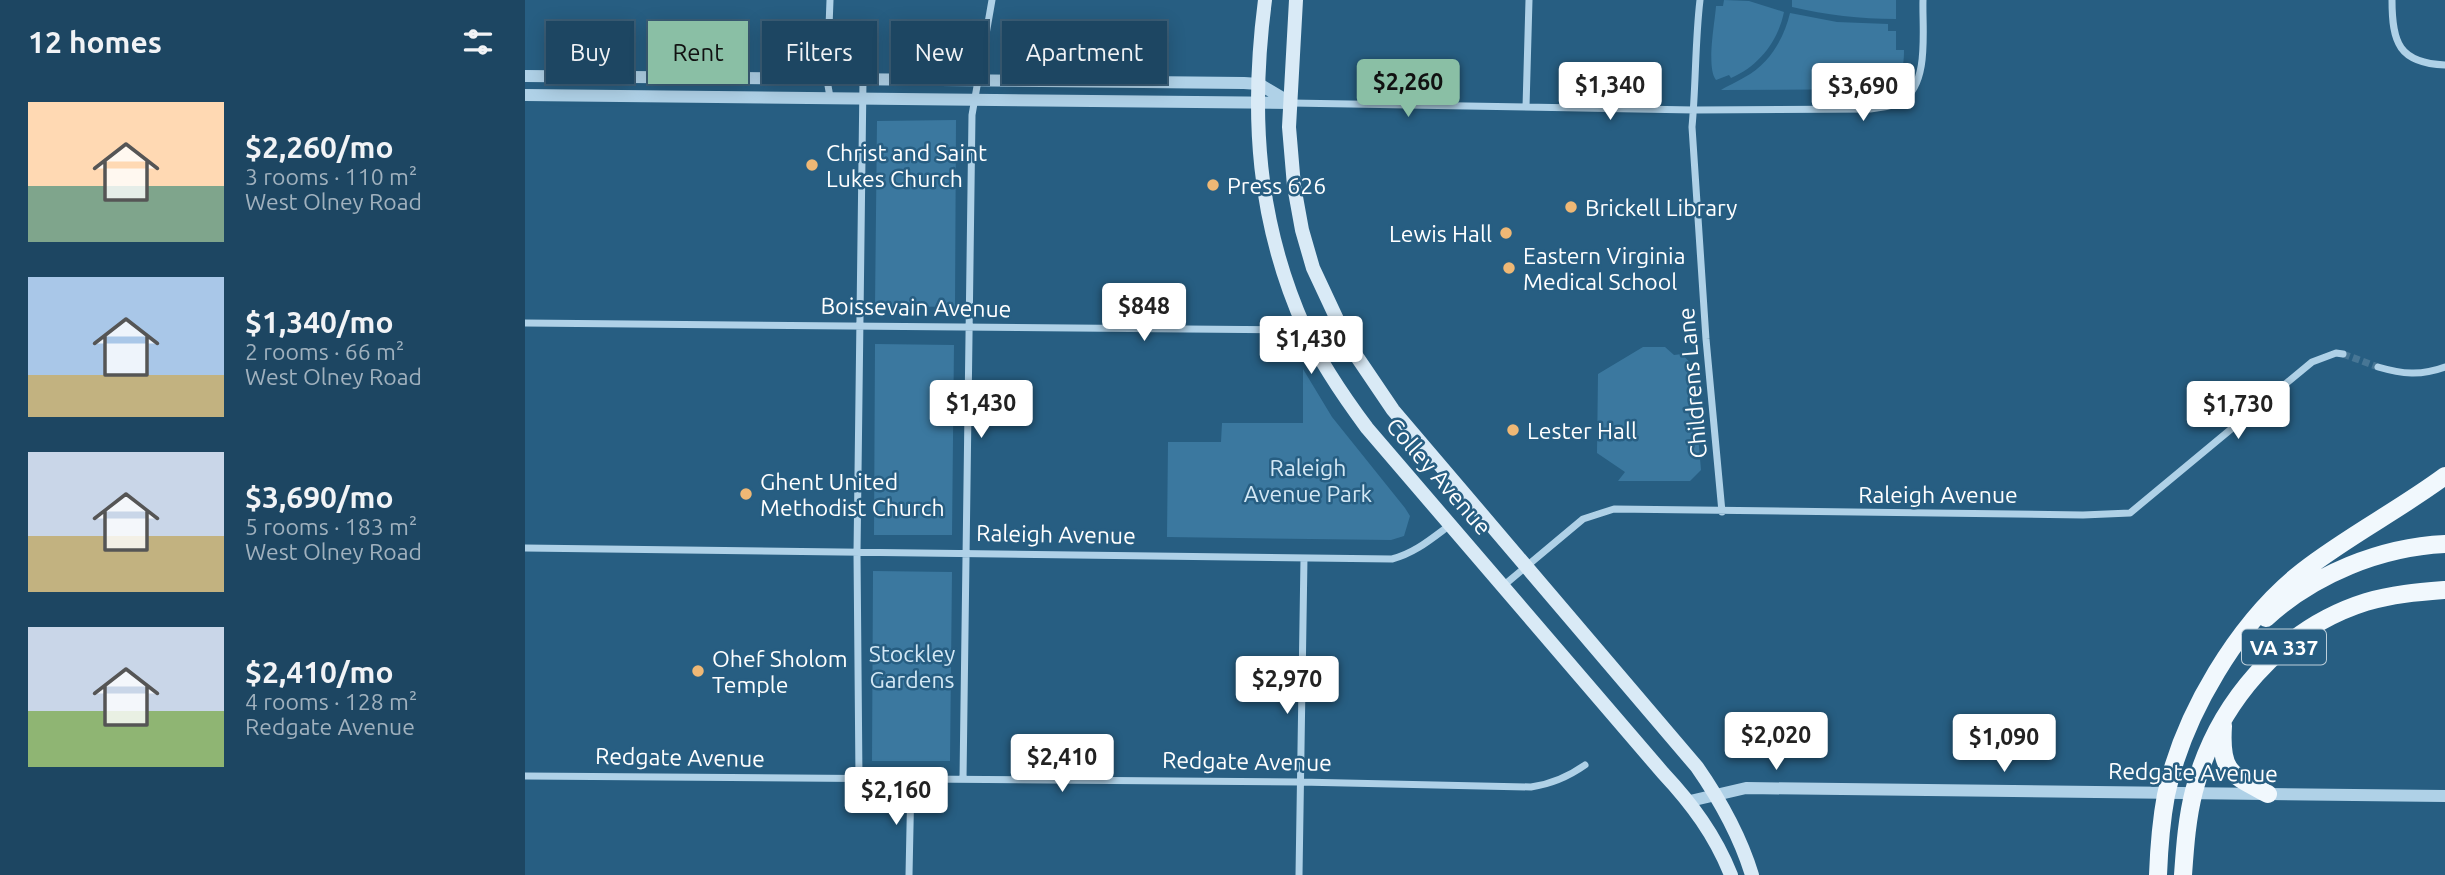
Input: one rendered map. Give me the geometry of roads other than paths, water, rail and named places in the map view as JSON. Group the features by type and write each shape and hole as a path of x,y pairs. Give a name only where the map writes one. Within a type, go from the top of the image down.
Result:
{"main road":[{"name":"Colley Avenue","path":"1265,0 1258,104 1258,151 1274,243 1305,330 1342,394 1367,428 1690,801 1707,826 1731,875"},
{"name":"Colley Avenue","path":"1296,0 1289,149 1302,230 1314,268 1342,331 1392,410 1697,767 1717,794 1752,875"},
{"name":"VA 337","path":"2158,875 2167,793 2180,751 2213,679 2235,646 2266,605 2304,570 2445,476"},
{"path":"2235,646 2285,603 2345,568 2394,551 2445,544"},
{"path":"2414,593 2445,584"},
{"name":"VA 337","path":"2183,875 2193,793 2211,745 2236,698 2260,670 2306,631 2365,602 2445,590"},
{"path":"2223,720 2222,747 2227,766 2240,779 2268,794"}],"street":[{"path":"829,21 830,0"},
{"path":"988,21 992,0"},
{"path":"1526,107 1528,0"},
{"name":"Childrens Lane","path":"1700,0 1695,42 1692,127 1706,339 1722,512"},
{"path":"525,95 1694,110 1870,109 1891,106 1902,101 1917,85 1921,71 1923,0"},
{"path":"2392,0 2392,23 2397,42 2409,56 2423,64 2445,65"},
{"path":"525,76 762,79"},
{"path":"988,80 1259,84 1291,103"},
{"path":"828,84 830,97"},
{"path":"859,779 857,553 863,84"},
{"path":"963,779 969,328 976,84"},
{"name":"Boissevain Avenue","path":"525,323 1305,330"},
{"name":"Raleigh Avenue","path":"1503,586 1583,519 1614,509 2084,515 2130,513 2312,362 2336,353 2343,354"},
{"path":"2378,367 2400,373 2425,374 2445,367"},
{"name":"Raleigh Avenue","path":"525,548 1392,559 1420,548 1450,525"},
{"path":"1299,875 1304,558"},
{"name":"Redgate Avenue","path":"525,776 1300,782 1531,788 1570,776 1585,765"},
{"path":"909,875 911,779"},
{"name":"Redgate Avenue","path":"1690,801 1746,788 2445,796"}],"tunnel":[{"path":"2343,354 2378,367"}],"place":[{"name":"Christ and Saint Lukes Church","path":"812,165"},
{"name":"Press 626","path":"1213,185"},
{"name":"Brickell Library","path":"1571,207"},
{"name":"Lewis Hall","path":"1506,233"},
{"name":"Eastern Virginia Medical School","path":"1509,268"},
{"name":"Lester Hall","path":"1513,430"},
{"name":"Ghent United Methodist Church","path":"746,494"},
{"name":"Ohef Sholom Temple","path":"698,671"}],"park label":[{"name":"Raleigh Avenue Park","path":"1308,480"},
{"name":"Stockley Gardens","path":"912,666"}]}
